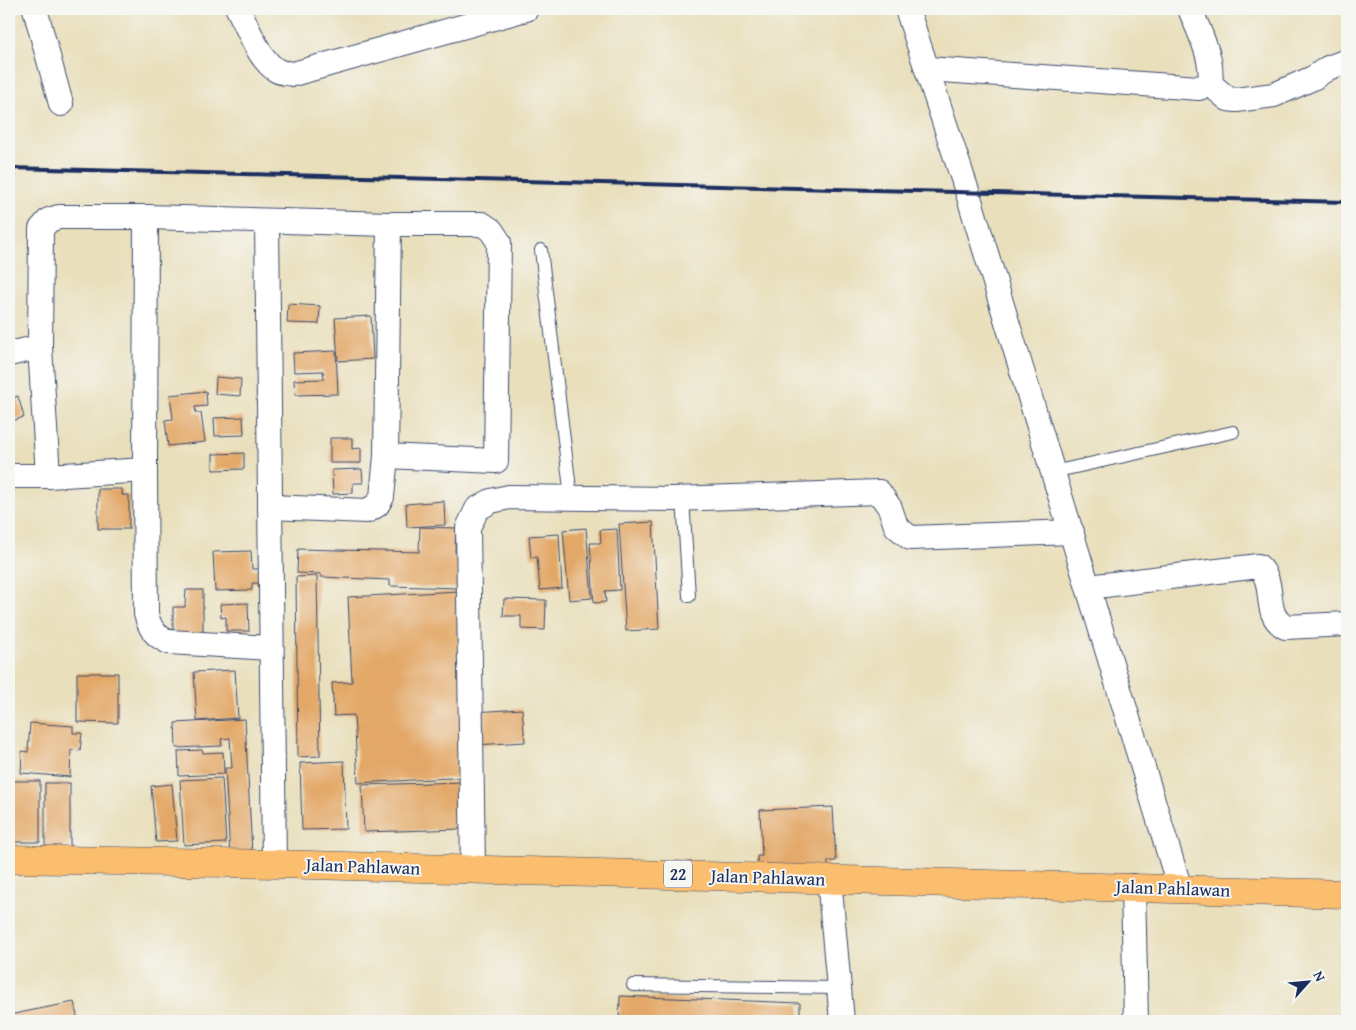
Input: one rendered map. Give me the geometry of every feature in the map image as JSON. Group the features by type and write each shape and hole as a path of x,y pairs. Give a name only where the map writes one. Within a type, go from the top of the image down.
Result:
{"highway":[{"name":"Jalan Pahlawan","path":"9,859 829,878 1347,894"}],"street":[{"path":"35,9 61,104"},
{"path":"238,9 262,55 270,65 280,72 293,74 526,9"},
{"path":"907,9 968,194 1180,889"},
{"path":"1190,9 1206,50 1212,74 1210,84"},
{"path":"1210,84 1228,98 1236,100 1274,95 1312,78 1328,68 1347,61"},
{"path":"927,69 1200,88 1210,84"},
{"path":"48,476 40,347 41,229 49,220 59,217 389,224 482,224 491,230 498,242 496,461 386,456"},
{"path":"146,218 146,614 152,632 169,642 271,648"},
{"path":"267,221 274,864"},
{"path":"270,507 367,511 373,508 382,497 386,456 389,224"},
{"path":"9,354 40,347"},
{"path":"9,476 48,476 145,470"},
{"path":"473,869 468,528 476,509 491,501 508,497 683,498 879,492 890,508 896,526 910,538 1072,532"},
{"path":"1089,587 1258,566 1267,578 1272,615 1276,622 1285,627 1347,624"},
{"path":"829,878 842,1021"},
{"path":"1133,886 1136,1021"}],"lane":[{"path":"541,250 571,497"},
{"path":"1053,472 1233,432"},
{"path":"683,498 689,596"},
{"path":"633,985 839,988"}],"building":[{"path":"288,304 320,306 319,324 287,323"},
{"path":"371,316 373,359 338,361 335,318"},
{"path":"336,351 338,394 295,395 294,380 324,379 323,371 294,372 293,353"},
{"path":"216,377 241,379 240,396 215,394"},
{"path":"206,391 207,406 195,407 196,413 201,413 205,442 168,446 165,420 173,419 170,395"},
{"path":"18,396 24,417 9,422 9,399"},
{"path":"243,417 244,435 215,436 214,418"},
{"path":"330,438 352,438 352,449 361,448 361,463 330,463"},
{"path":"244,453 244,469 213,470 213,454"},
{"path":"362,469 363,483 353,483 353,493 333,494 332,470"},
{"path":"98,489 122,489 122,495 129,495 129,529 98,529"},
{"path":"444,501 445,525 407,527 406,504"},
{"path":"653,522 659,629 626,631 619,524"},
{"path":"420,527 456,528 455,552 459,552 458,588 390,586 390,580 321,577 321,574 297,573 298,549 419,552"},
{"path":"586,528 592,598 569,600 563,530"},
{"path":"617,529 620,590 605,591 606,602 594,603 590,543 601,543 600,530"},
{"path":"559,534 562,588 540,590 537,557 531,558 529,536"},
{"path":"251,551 252,569 260,569 261,583 252,583 252,590 215,591 213,552"},
{"path":"317,576 320,756 298,757 296,577"},
{"path":"186,590 203,590 203,636 173,635 173,607 185,607"},
{"path":"459,591 470,777 358,783 354,715 334,716 332,683 352,682 348,597"},
{"path":"504,599 546,600 545,630 521,629 521,616 503,616"},
{"path":"248,603 249,631 226,631 226,617 221,618 220,604"},
{"path":"235,670 238,718 197,721 194,672"},
{"path":"77,673 118,673 118,723 77,722"},
{"path":"522,709 525,742 475,745 473,712"},
{"path":"245,719 252,854 230,855 225,768 232,768 230,738 221,739 222,746 176,748 175,723"},
{"path":"30,723 73,726 73,733 82,733 80,751 71,750 70,777 21,773 22,751 28,752"},
{"path":"202,750 203,753 223,752 224,774 179,776 178,751"},
{"path":"344,761 346,829 302,830 300,763"},
{"path":"222,778 226,843 184,845 180,780"},
{"path":"9,781 40,781 40,842 9,842"},
{"path":"463,782 464,829 364,832 362,785"},
{"path":"45,783 70,783 70,847 45,847"},
{"path":"172,784 177,841 156,842 151,786"},
{"path":"833,807 836,861 828,861 828,866 758,870 757,856 762,856 760,810"},
{"path":"620,996 800,1003 800,1021 619,1021"},
{"path":"74,1002 78,1021 9,1021 9,1015"}],"railway":[{"path":"9,168 1347,202"}]}
